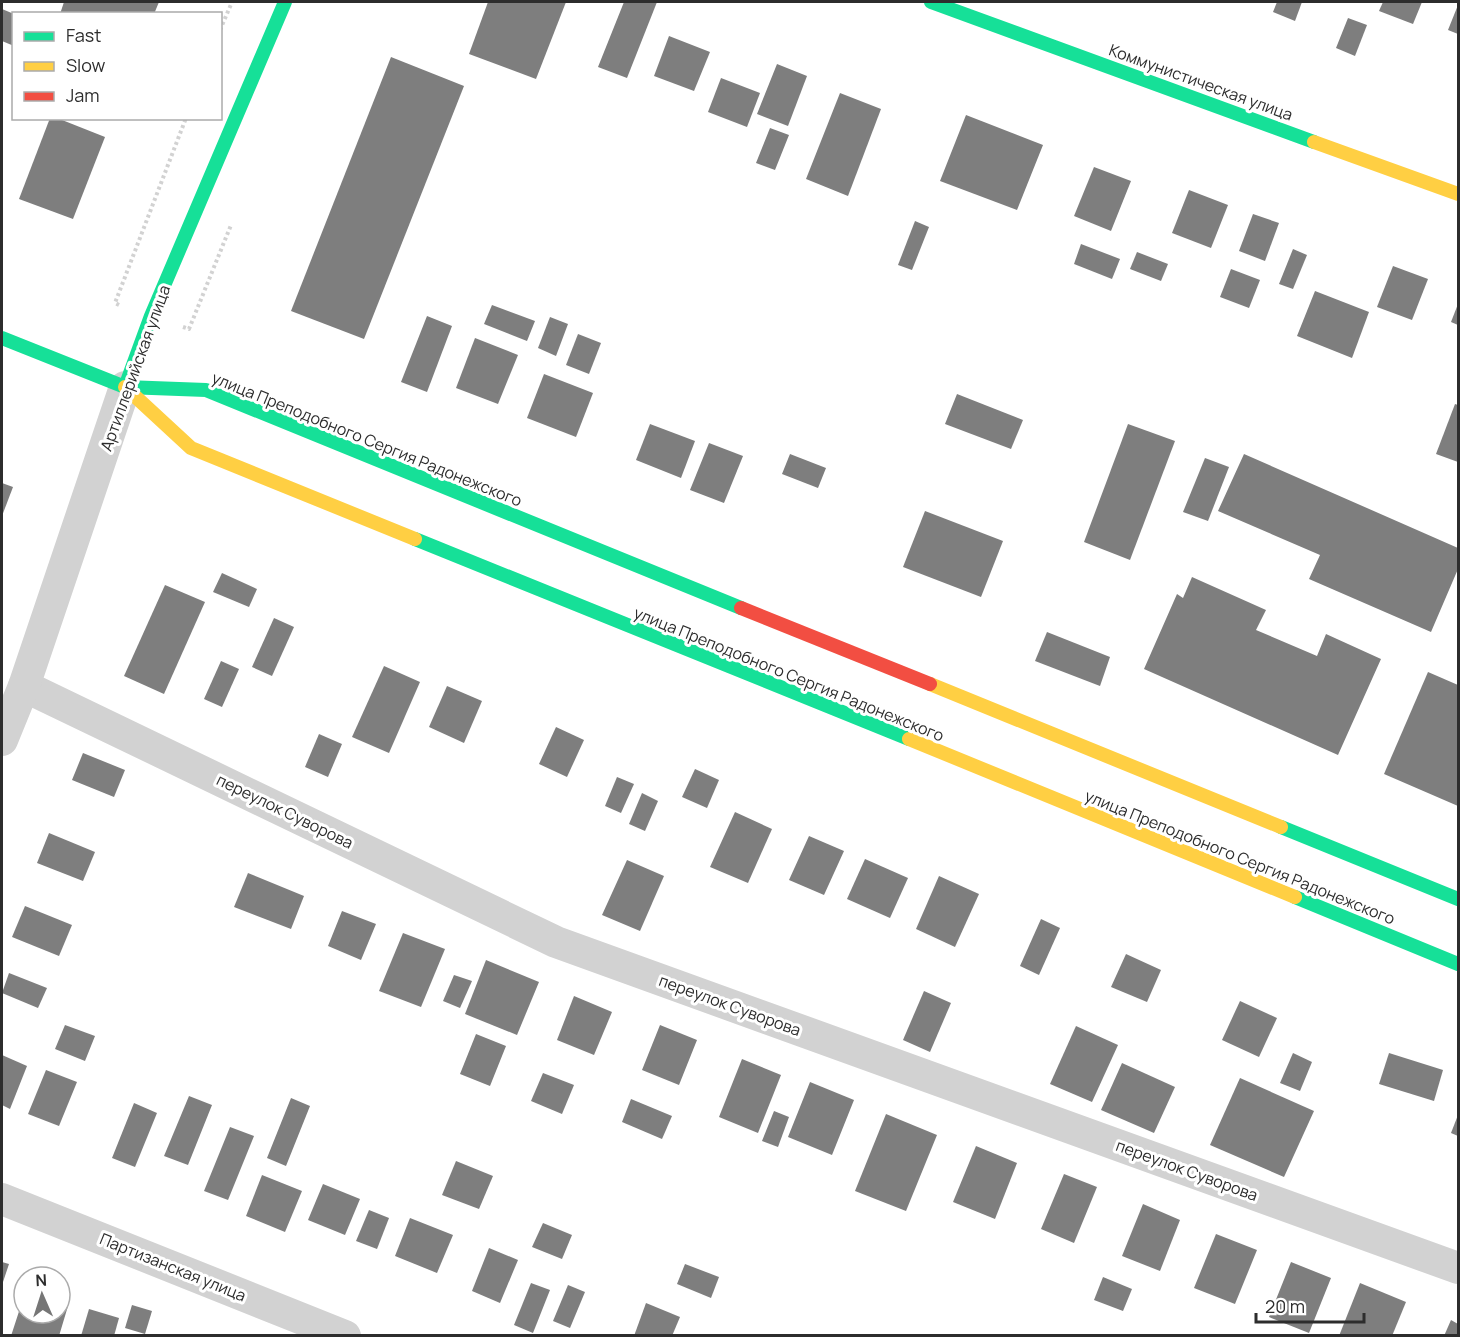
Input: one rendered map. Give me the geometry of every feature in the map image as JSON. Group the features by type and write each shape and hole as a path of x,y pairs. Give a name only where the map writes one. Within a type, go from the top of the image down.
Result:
{"street":[{"name":"Артиллерийская улица","path":"2,740 24,686 151,316 285,2"},
{"name":"Коммунистическая улица","path":"931,2 1458,194"},
{"name":"улица Преподобного Сергия Радонежского","path":"2,338 125,387 206,390 1458,899"},
{"name":"улица Преподобного Сергия Радонежского","path":"125,387 191,448 1458,964"},
{"name":"переулок Суворова","path":"24,686 556,942 1458,1268"},
{"name":"Партизанская улица","path":"2,1199 345,1335"}],"path":[{"path":"222,25 232,2"}],"building":[{"path":"64,2 159,2 155,12 61,12"},
{"path":"488,2 566,2 536,79 469,54"},
{"path":"624,2 657,2 627,78 598,67"},
{"path":"1277,2 1302,2 1295,21 1273,12"},
{"path":"1383,2 1422,2 1413,24 1379,11"},
{"path":"1458,5 1458,34 1448,30"},
{"path":"2,9 12,13 12,45 2,41"},
{"path":"1348,18 1367,25 1355,56 1336,48"},
{"path":"669,36 710,52 694,91 654,76"},
{"path":"391,57 464,86 364,339 291,311"},
{"path":"777,64 807,76 788,126 757,114"},
{"path":"721,78 760,93 747,127 708,112"},
{"path":"840,93 881,109 848,196 806,179"},
{"path":"966,115 1043,145 1017,210 940,181"},
{"path":"49,120 62,120 105,137 73,219 19,199"},
{"path":"770,128 789,135 775,170 756,163"},
{"path":"1094,167 1131,181 1111,231 1074,216"},
{"path":"1189,190 1228,205 1211,248 1172,233"},
{"path":"1253,214 1279,223 1265,261 1239,251"},
{"path":"915,221 929,227 912,270 898,265"},
{"path":"1081,244 1120,259 1112,279 1074,264"},
{"path":"1293,249 1307,255 1293,289 1279,284"},
{"path":"1137,252 1168,264 1161,281 1130,269"},
{"path":"1393,266 1428,279 1412,320 1377,307"},
{"path":"1231,269 1260,280 1249,308 1220,297"},
{"path":"1315,291 1369,312 1352,358 1297,336"},
{"path":"1458,304 1458,325 1451,322"},
{"path":"492,305 535,321 527,341 484,324"},
{"path":"427,316 452,326 427,392 401,382"},
{"path":"550,317 568,324 556,356 538,348"},
{"path":"578,334 601,343 589,374 566,365"},
{"path":"475,338 518,355 498,404 456,388"},
{"path":"544,374 593,393 576,437 527,418"},
{"path":"957,394 1023,420 1011,449 945,424"},
{"path":"1455,404 1458,405 1458,462 1436,454"},
{"path":"650,424 695,441 681,478 636,460"},
{"path":"1128,424 1175,441 1130,560 1084,542"},
{"path":"709,443 743,456 724,503 690,490"},
{"path":"790,454 826,468 818,488 782,474"},
{"path":"1244,454 1458,548 1458,569 1431,632 1309,579 1320,555 1218,511"},
{"path":"1205,458 1229,467 1208,521 1183,512"},
{"path":"2,483 13,487 2,516"},
{"path":"925,511 1003,541 981,597 903,567"},
{"path":"222,573 257,589 249,607 213,592"},
{"path":"1192,577 1266,610 1256,630 1317,656 1326,634 1381,659 1338,755 1144,669 1177,594 1183,598"},
{"path":"165,585 205,602 164,694 124,676"},
{"path":"274,618 294,627 272,676 252,667"},
{"path":"1047,632 1110,657 1100,686 1035,661"},
{"path":"221,661 239,669 222,707 204,699"},
{"path":"384,666 420,682 389,753 352,737"},
{"path":"1428,672 1458,685 1458,806 1384,774"},
{"path":"447,686 482,701 464,743 429,727"},
{"path":"556,727 584,740 567,777 539,764"},
{"path":"319,734 342,744 328,777 305,767"},
{"path":"83,753 125,770 114,797 72,780"},
{"path":"695,769 719,780 707,808 682,797"},
{"path":"617,777 634,784 621,813 605,806"},
{"path":"642,793 658,801 645,831 629,824"},
{"path":"735,812 772,829 748,883 710,867"},
{"path":"49,833 95,852 83,881 37,863"},
{"path":"809,836 844,851 824,895 789,880"},
{"path":"865,859 908,878 890,918 847,899"},
{"path":"627,860 664,876 640,931 602,915"},
{"path":"248,873 304,896 291,929 234,907"},
{"path":"939,876 979,894 955,947 916,929"},
{"path":"25,906 72,925 59,956 12,937"},
{"path":"342,911 376,924 361,960 328,946"},
{"path":"1041,919 1060,928 1039,975 1020,966"},
{"path":"403,933 445,949 421,1007 379,991"},
{"path":"1126,954 1161,970 1147,1002 1111,987"},
{"path":"486,960 539,982 517,1035 465,1014"},
{"path":"9,973 47,988 38,1008 2,993"},
{"path":"454,975 472,981 460,1008 443,1001"},
{"path":"924,991 951,1003 930,1052 903,1040"},
{"path":"574,996 612,1012 594,1055 557,1040"},
{"path":"1240,1001 1277,1018 1259,1057 1222,1040"},
{"path":"65,1025 95,1036 85,1061 55,1049"},
{"path":"660,1025 697,1040 679,1085 642,1070"},
{"path":"1076,1026 1118,1045 1092,1102 1050,1084"},
{"path":"476,1034 506,1046 490,1086 460,1074"},
{"path":"1293,1053 1312,1062 1300,1091 1280,1083"},
{"path":"1389,1053 1443,1070 1434,1101 1379,1084"},
{"path":"2,1055 27,1066 10,1109 2,1105"},
{"path":"742,1059 781,1075 758,1133 719,1117"},
{"path":"1122,1063 1175,1087 1154,1133 1101,1110"},
{"path":"46,1070 77,1082 59,1126 28,1114"},
{"path":"543,1073 574,1085 562,1114 531,1101"},
{"path":"1240,1078 1314,1111 1284,1177 1210,1145"},
{"path":"810,1082 854,1100 832,1155 788,1137"},
{"path":"189,1096 212,1105 188,1165 164,1156"},
{"path":"291,1098 310,1106 286,1166 267,1158"},
{"path":"631,1099 672,1116 662,1139 622,1122"},
{"path":"134,1103 157,1113 135,1167 112,1158"},
{"path":"774,1111 789,1117 778,1147 762,1141"},
{"path":"886,1114 937,1135 906,1211 855,1191"},
{"path":"1458,1115 1458,1136 1451,1133"},
{"path":"230,1127 254,1136 228,1200 204,1191"},
{"path":"976,1146 1017,1163 995,1219 953,1202"},
{"path":"456,1161 493,1176 479,1209 442,1195"},
{"path":"1064,1174 1097,1187 1074,1243 1041,1229"},
{"path":"262,1175 302,1191 285,1232 246,1216"},
{"path":"323,1184 360,1199 345,1235 308,1220"},
{"path":"1143,1204 1180,1220 1160,1271 1122,1256"},
{"path":"369,1210 389,1218 377,1249 356,1241"},
{"path":"410,1218 453,1235 437,1273 395,1256"},
{"path":"543,1223 572,1235 562,1259 532,1247"},
{"path":"1216,1234 1257,1250 1235,1304 1194,1288"},
{"path":"489,1248 518,1260 500,1303 472,1291"},
{"path":"2,1262 9,1264 2,1285"},
{"path":"1291,1262 1331,1278 1309,1333 1269,1317"},
{"path":"685,1264 719,1277 711,1298 677,1284"},
{"path":"1103,1277 1132,1289 1123,1311 1094,1300"},
{"path":"531,1283 550,1290 533,1333 514,1325"},
{"path":"1360,1283 1406,1302 1392,1336 1339,1336"},
{"path":"568,1285 585,1292 570,1328 553,1321"},
{"path":"646,1303 680,1317 672,1336 634,1336"},
{"path":"132,1305 152,1311 145,1334 125,1328"},
{"path":"89,1309 119,1318 114,1336 81,1336"},
{"path":"1451,1320 1458,1324 1458,1336 1444,1336"},
{"path":"15,1325 62,1325 59,1336 11,1336"}],"traffic: fast":[{"path":"125,387 151,316 285,2"},
{"path":"931,2 1314,142"},
{"path":"2,338 125,387 206,390 741,608"},
{"path":"415,539 909,739"},
{"path":"1281,827 1458,899"},
{"path":"1295,897 1458,964"}],"traffic: slow":[{"path":"1314,142 1458,194"},
{"path":"125,387 191,448 415,539"},
{"path":"930,684 1281,827"},
{"path":"909,739 1295,897"}],"traffic: jam":[{"path":"741,608 930,684"}]}
